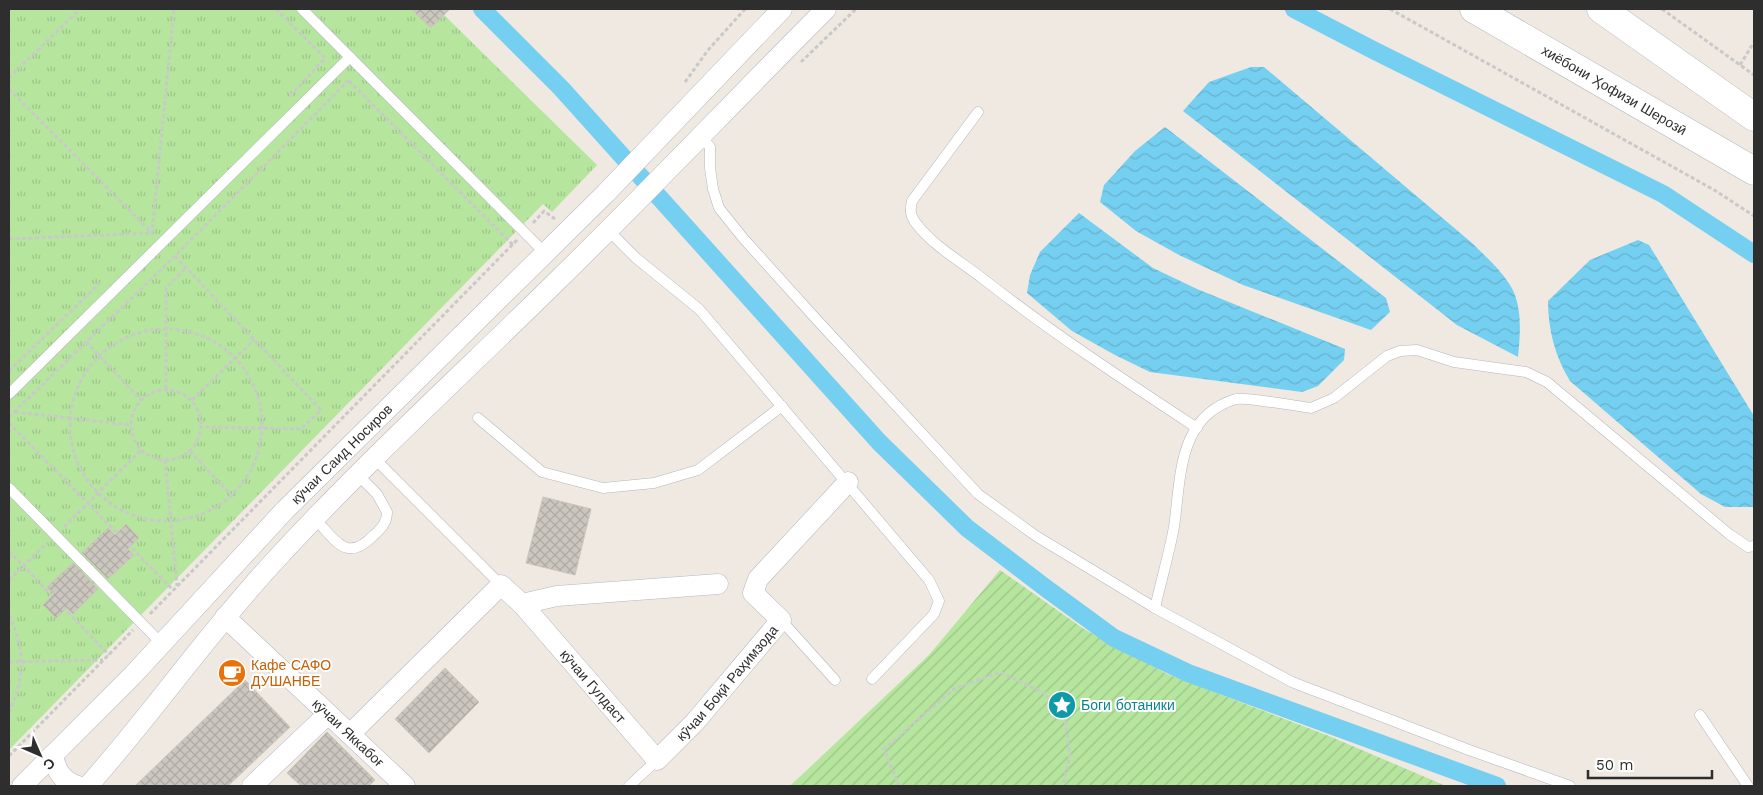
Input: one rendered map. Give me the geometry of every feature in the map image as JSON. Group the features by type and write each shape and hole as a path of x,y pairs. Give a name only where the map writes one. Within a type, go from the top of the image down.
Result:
{"main road":[{"name":"хиёбони Ҳофизи Шерозӣ","path":"1474,9 1754,171"},
{"path":"1601,9 1754,117"}],"street":[{"name":"кӯчаи Саид Носиров","path":"22,786 122,687 260,535 546,254 782,9"},
{"name":"кӯчаи Саид Носиров","path":"88,786 164,696 225,617 270,566 375,459 626,212 826,9"},
{"path":"334,461 356,478"},
{"path":"781,620 753,593 758,578 848,482"},
{"path":"522,604 557,596 718,584"},
{"path":"350,734 501,585"},
{"name":"кӯчаи Гулдаст","path":"501,585 522,604 657,760"},
{"name":"кӯчаи Яккабоғ","path":"225,617 405,786"},
{"name":"кӯчаи Боқӣ Раҳимзода","path":"657,760 695,722 781,620"},
{"path":"252,786 328,714"},
{"path":"53,755 59,774 69,783 78,786"}],"lane":[{"path":"302,9 546,254"},
{"path":"9,394 350,57"},
{"path":"978,112 912,201 910,213 916,222 934,241 1019,307 1088,356 1197,428"},
{"path":"695,141 710,147 713,189 720,208 743,238 978,494 1036,536 1155,608 1292,682 1469,750 1570,786"},
{"path":"608,230 636,258 699,309 848,482 929,580 938,601 934,614 872,679"},
{"path":"1155,608 1174,527 1180,471 1187,444 1209,413 1237,399 1311,408 1319,406 1334,398 1387,356 1400,350 1417,350 1454,362 1526,372 1547,382 1729,534 1748,547 1754,546"},
{"path":"478,418 542,472 603,488 654,483 698,470 782,406"},
{"path":"375,459 501,585"},
{"path":"315,519 341,545 349,549 361,547 373,536 385,523 387,512 377,494 356,478"},
{"path":"9,488 162,644"},
{"name":"кӯчаи Боқӣ Раҳимзода","path":"781,620 834,680"},
{"path":"1700,715 1748,786"},
{"path":"629,786 657,760"}],"path":[{"path":"9,78 80,9"},
{"path":"152,233 174,9"},
{"path":"276,9 513,245"},
{"path":"684,84 709,49 745,9"},
{"path":"1390,9 1716,191 1754,216"},
{"path":"1399,14 1402,9"},
{"path":"1662,9 1754,75"},
{"path":"1740,65 1754,42"},
{"path":"9,417 175,256 349,80"},
{"path":"9,89 152,233"},
{"path":"9,756 513,245 544,210 555,220 561,214"},
{"path":"9,239 152,233"},
{"path":"175,256 321,410 301,429 201,427"},
{"path":"166,389 166,288 186,268"},
{"path":"166,329 181,330 203,336 224,348 236,358 249,376 259,398 262,441 254,465 241,486 218,507 190,519 150,521 136,517 108,503 87,481 74,454 70,439 70,419 78,387 87,370 100,356 109,348 130,336 142,332 166,329"},
{"path":"192,400 254,340"},
{"path":"86,342 141,400"},
{"path":"166,389 175,390 192,400 199,412 201,427 200,436 190,451 183,456 166,460 148,455 141,450 136,442 131,425 136,408 141,400 148,394 166,389"},
{"path":"14,412 131,425"},
{"path":"9,424 173,590"},
{"path":"9,580 141,450"},
{"path":"190,451 232,496"},
{"path":"166,460 177,586"},
{"path":"9,551 109,655"},
{"path":"9,615 19,639 22,662 18,689 9,712"},
{"path":"9,662 104,660"},
{"path":"899,786 884,749 954,689 1000,672 1044,693 1064,713 1070,755 1062,786"}],"green space":[{"path":"9,9 438,9 597,165 552,212 543,204 9,750"},
{"name":"Боги ботаники","path":"1000,570 1084,629 1167,674 1329,736 1446,786 790,786 929,655"}],"water":[{"path":"1251,67 1264,67 1472,243 1496,267 1512,288 1519,310 1518,357 1457,325 1183,111 1209,82"},
{"path":"1165,127 1386,298 1390,312 1371,330 1243,285 1179,255 1136,231 1100,202 1104,185 1135,151"},
{"path":"1079,213 1153,268 1197,289 1345,349 1344,360 1318,386 1302,392 1150,372 1115,355 1072,331 1027,293 1030,275 1040,252"},
{"path":"1638,240 1649,245 1754,416 1754,507 1725,507 1701,494 1570,381 1556,353 1549,322 1548,301 1590,260"}],"building":[{"path":"411,9 450,9 431,28"},
{"path":"543,497 591,509 575,575 526,563"},
{"path":"126,524 139,538 128,549 134,555 108,579 82,553 108,528 115,535"},
{"path":"73,563 98,589 73,614 67,608 56,618 43,605 54,594 47,587"},
{"path":"445,668 479,702 429,753 395,719"},
{"path":"245,680 290,727 228,786 135,786"},
{"path":"327,732 375,780 369,786 301,786 287,773"}],"waterway":[{"path":"482,9 561,88 879,442 967,528 1114,638 1188,673 1497,786"},
{"path":"1294,9 1663,194 1754,254"}],"place":[{"name":"Кафе САФО ДУШАНБЕ","path":"232,673"},
{"name":"Боги ботаники","path":"1062,705"}]}
